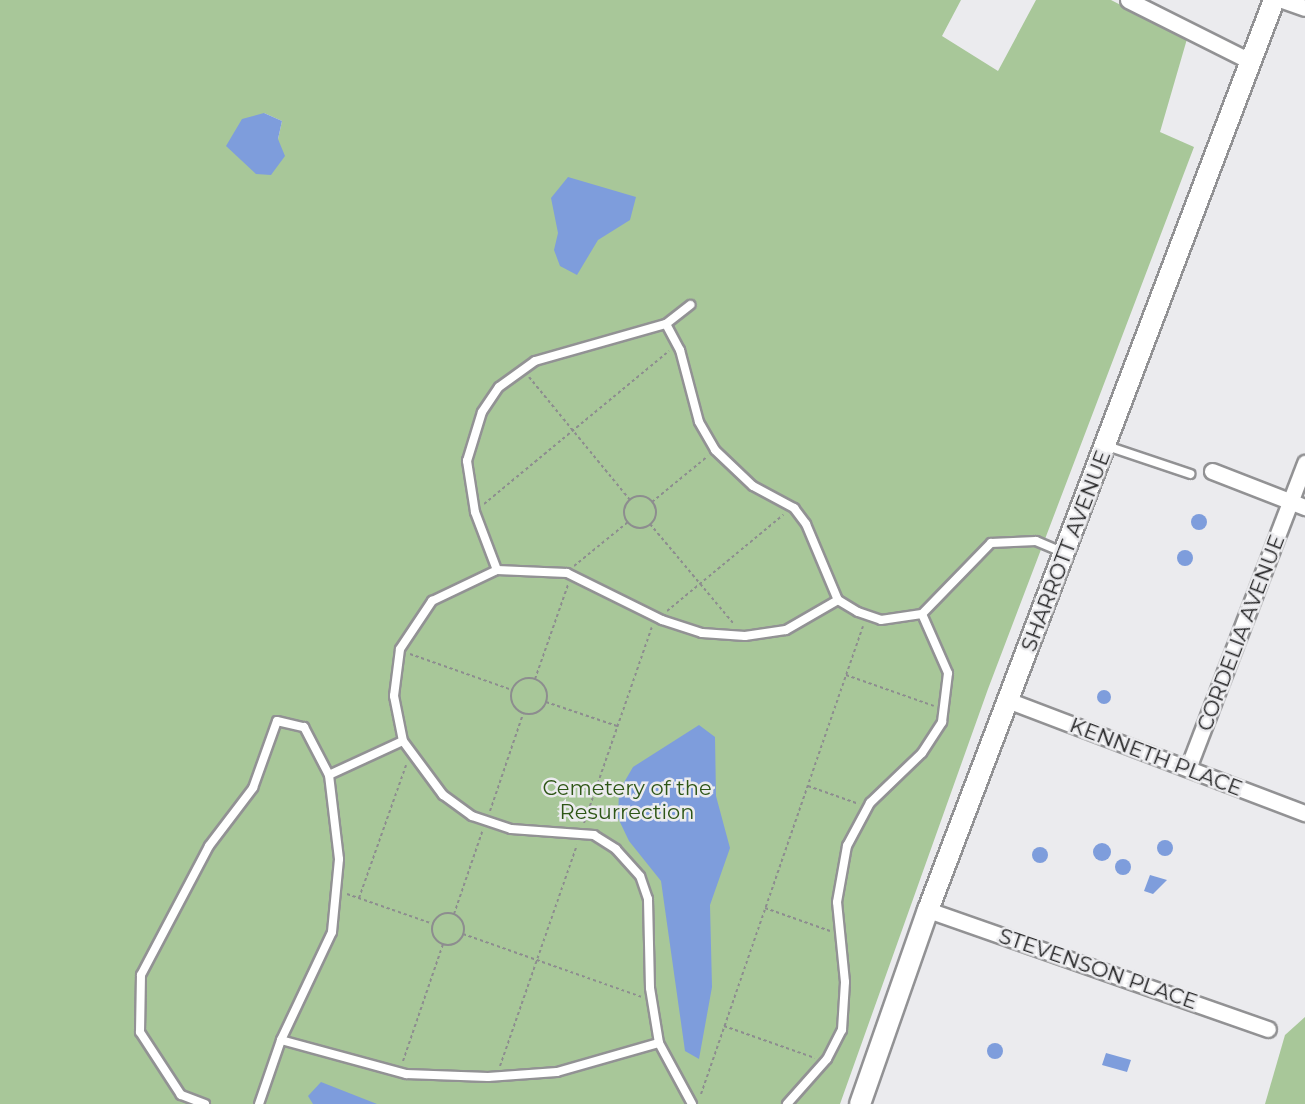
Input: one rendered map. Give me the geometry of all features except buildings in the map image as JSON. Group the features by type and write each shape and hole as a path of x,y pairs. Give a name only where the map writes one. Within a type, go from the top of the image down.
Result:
{"street":[{"path":"1128,0 1248,60"},
{"name":"SHARROTT AVENUE","path":"860,1104 928,910 1007,700 1107,446 1248,60 1274,0"},
{"path":"1282,0 1305,8"},
{"name":"CORDELIA AVENUE","path":"1188,768 1299,505 1305,463"},
{"path":"1212,471 1299,505"},
{"name":"KENNETH PLACE","path":"1007,700 1305,813"},
{"name":"STEVENSON PLACE","path":"928,910 1268,1029"}],"lane":[{"path":"497,570 475,512 467,461 482,412 499,387 535,361 666,324 690,305"},
{"path":"666,324 680,350 699,422 715,450 753,486 794,508 806,524 838,600 881,620 922,614 991,543 1036,541 1066,554"},
{"path":"1107,446 1190,474"},
{"path":"692,1104 659,1043 650,988 648,899 625,858 594,835 511,830 472,816 443,795 403,741 393,678 413,621 432,600 497,570 567,573 662,620 702,633 745,636 786,630 838,600"},
{"path":"787,1104 827,1059 842,1030 845,982 837,902 847,846 870,803 922,753 942,722 948,673 922,614"},
{"path":"205,1104 181,1095 140,1032 141,975 208,846 253,788 277,721 304,727 329,775 339,892 317,970 281,1040 259,1104"},
{"path":"329,775 403,741"},
{"path":"281,1040 406,1074 488,1077 557,1072 659,1043"}],"path":[{"path":"482,506 670,350"},
{"path":"527,375 630,500"},
{"path":"652,502 708,456"},
{"path":"628,522 625,509 630,500 643,496 652,502 656,511 650,524"},
{"path":"665,613 786,512"},
{"path":"628,522 638,527 650,524"},
{"path":"574,566 628,522"},
{"path":"650,524 736,627"},
{"path":"536,679 569,582"},
{"path":"700,1097 864,623"},
{"path":"584,823 653,625"},
{"path":"407,653 512,690"},
{"path":"846,675 938,707"},
{"path":"523,678 536,679 544,686 546,702 538,711 524,713 513,704 512,690 523,678"},
{"path":"546,702 618,727"},
{"path":"489,813 524,713"},
{"path":"359,898 406,764"},
{"path":"808,786 859,804"},
{"path":"454,914 483,830"},
{"path":"499,1068 578,840"},
{"path":"347,894 433,924"},
{"path":"765,908 830,931"},
{"path":"444,914 454,914 462,921 463,934 454,944 443,944 433,934 433,924 444,914"},
{"path":"463,934 643,997"},
{"path":"402,1063 443,944"},
{"path":"724,1026 816,1058"}],"green space":[{"name":"Cemetery of the Resurrection","path":"0,0 961,0 942,36 998,71 1036,0 1111,0 1187,39 1160,132 1194,147 988,689 840,1104 0,1104","holes":["264,113 282,121 278,139"]},
{"path":"1305,1017 1305,1104 1265,1104 1285,1035"}],"water":[{"path":"264,113 282,121 278,139 285,156 271,175 256,174 226,146 242,119"},
{"path":"568,177 636,197 630,220 598,240 577,275 560,266 554,250 558,233 551,198"},
{"path":"1196,514 1202,514 1207,522 1205,528 1196,530 1191,525 1191,519"},
{"path":"1182,550 1188,550 1193,558 1191,564 1182,566 1177,561 1177,555"},
{"path":"1104,690 1109,692 1111,697 1109,702 1104,704 1099,702 1097,697 1099,692"},
{"path":"699,725 715,737 716,796 730,848 710,905 712,987 699,1059 685,1051 661,881 629,841 618,818 619,791 633,767"},
{"path":"1165,840 1171,842 1173,848 1171,854 1165,856 1159,854 1157,848 1159,842"},
{"path":"1102,843 1108,846 1111,852 1108,858 1102,861 1096,858 1093,852 1096,846"},
{"path":"1040,847 1046,849 1048,855 1046,861 1040,863 1034,861 1032,855 1034,849"},
{"path":"1123,859 1131,867 1123,875 1115,867"},
{"path":"1150,875 1167,880 1153,894 1144,891"},
{"path":"995,1043 1001,1045 1003,1051 1001,1057 995,1059 989,1057 987,1051 989,1045"},
{"path":"1106,1053 1131,1060 1127,1072 1102,1065"},
{"path":"321,1082 377,1104 313,1104 308,1096"}]}
